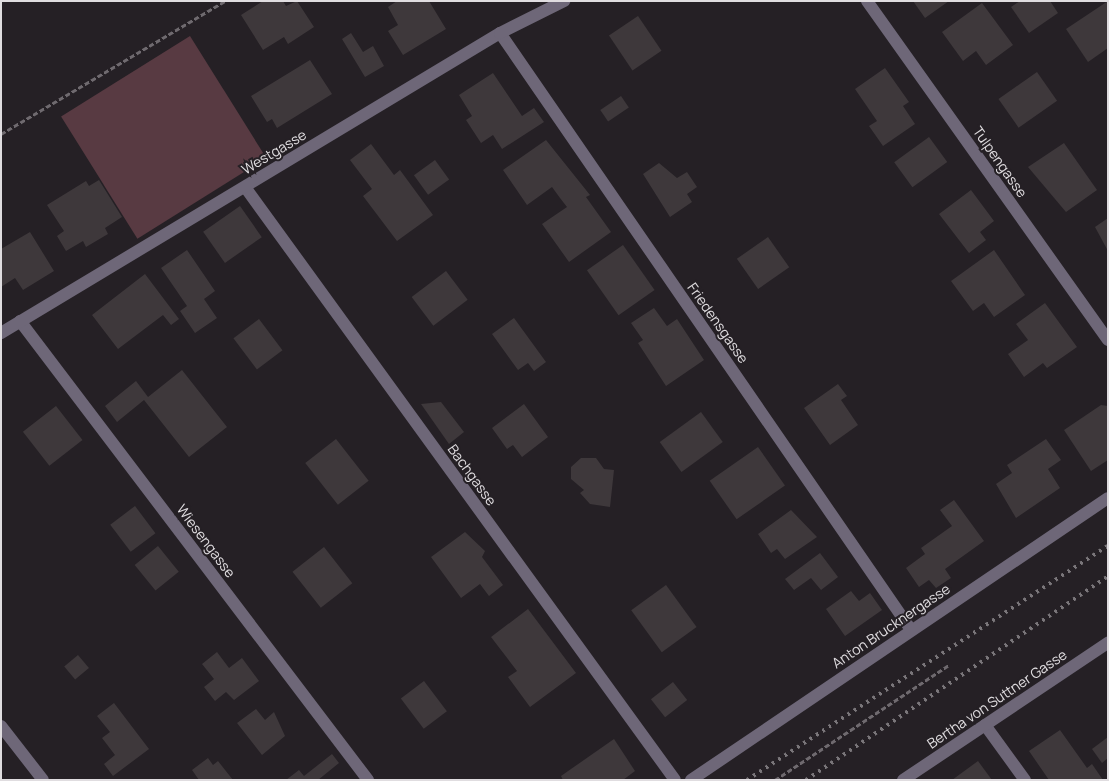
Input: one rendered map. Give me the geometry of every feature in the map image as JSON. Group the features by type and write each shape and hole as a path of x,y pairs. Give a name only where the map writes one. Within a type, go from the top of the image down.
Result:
{"street":[{"name":"Westgasse","path":"1,332 500,33 564,1"},
{"name":"Tulpengasse","path":"867,1 1108,340"},
{"name":"Friedensgasse","path":"500,33 911,630"},
{"name":"Bachgasse","path":"245,187 675,780"},
{"name":"Wiesengasse","path":"20,321 368,780"},
{"name":"Anton Brucknergasse","path":"691,780 1108,498"},
{"name":"Bertha von Suttner Gasse","path":"903,780 1108,643"},
{"path":"985,725 1025,780"},
{"path":"1,726 43,780"}],"path":[{"path":"1,134 225,1"},
{"path":"775,780 949,665"}],"shaded area":[{"path":"190,36 266,158 137,239 61,117"}],"building":[{"path":"263,1 283,1 286,6 297,1 314,27 288,44 284,37 263,50 241,15"},
{"path":"397,1 429,1 446,29 403,55 388,31 398,25 388,7"},
{"path":"913,1 949,1 925,18"},
{"path":"1020,1 1050,1 1058,13 1029,33 1011,7"},
{"path":"1108,1 1108,48 1088,62 1066,29"},
{"path":"982,3 1013,45 986,65 976,51 963,61 942,32"},
{"path":"638,16 661,51 632,70 609,36"},
{"path":"351,33 363,52 373,46 384,66 365,77 342,39"},
{"path":"310,60 332,94 277,128 272,119 267,122 251,96"},
{"path":"885,68 909,102 903,106 915,124 883,146 869,126 877,121 855,89"},
{"path":"1037,72 1057,101 1019,128 998,99"},
{"path":"493,73 522,116 534,108 544,122 502,149 493,135 481,143 466,120 472,116 459,95"},
{"path":"621,96 629,108 608,122 600,110"},
{"path":"929,137 947,162 912,187 894,162"},
{"path":"546,140 590,195 586,197 611,232 569,262 542,224 567,207 552,187 527,205 503,170"},
{"path":"1064,143 1097,190 1066,212 1028,167"},
{"path":"371,144 394,175 400,170 433,215 397,241 363,196 372,189 350,160"},
{"path":"435,160 449,179 428,195 414,175"},
{"path":"659,163 677,178 687,172 697,187 687,194 692,202 670,217 643,174"},
{"path":"99,180 122,217 105,228 108,234 86,247 83,241 66,251 57,236 64,231 47,205 86,181 89,186"},
{"path":"971,190 994,221 980,232 986,240 969,253 939,214"},
{"path":"240,206 262,237 225,263 203,232"},
{"path":"1108,218 1108,251 1095,227"},
{"path":"30,232 54,271 23,290 15,278 1,287 1,249"},
{"path":"768,237 789,267 758,289 737,259"},
{"path":"623,245 655,290 619,315 587,270"},
{"path":"187,250 215,291 204,299 217,318 195,333 180,311 187,306 161,268"},
{"path":"994,250 1025,295 994,317 984,303 973,311 951,281"},
{"path":"446,271 468,300 433,326 412,297"},
{"path":"145,274 179,319 171,325 163,315 118,349 92,315"},
{"path":"1045,303 1077,347 1047,368 1043,363 1024,377 1008,354 1028,340 1016,324"},
{"path":"654,308 667,326 677,319 704,360 666,386 638,343 643,340 631,323"},
{"path":"514,318 546,362 534,371 528,363 518,370 492,334"},
{"path":"259,319 282,350 257,369 233,338"},
{"path":"182,370 227,427 189,457 144,400 117,422 105,406 136,381 148,397"},
{"path":"838,384 847,396 841,400 858,425 830,445 804,408"},
{"path":"441,402 464,432 449,444 421,404"},
{"path":"524,404 548,437 522,457 513,445 507,449 492,428"},
{"path":"1101,405 1108,406 1108,460 1091,471 1064,430"},
{"path":"56,406 82,440 49,466 23,432"},
{"path":"701,412 723,442 681,472 660,442"},
{"path":"336,439 369,481 338,505 305,463"},
{"path":"1046,439 1061,460 1048,469 1060,488 1016,518 996,484 1012,473 1007,465"},
{"path":"758,447 785,486 737,519 710,481"},
{"path":"581,458 596,458 604,469 614,470 610,507 590,504 580,493 584,490 571,479 571,467"},
{"path":"954,500 984,541 945,569 951,578 936,588 929,580 919,587 906,568 925,554 921,548 952,526 940,510"},
{"path":"135,506 155,533 131,552 110,525"},
{"path":"791,510 817,537 785,559 777,549 771,553 758,534"},
{"path":"465,532 485,551 482,557 503,585 489,596 480,584 461,598 431,557"},
{"path":"158,546 179,572 155,591 135,565"},
{"path":"324,547 352,583 321,608 292,572"},
{"path":"820,553 838,577 821,590 811,578 794,590 785,579"},
{"path":"666,585 697,627 662,652 631,610"},
{"path":"851,591 859,601 870,593 882,610 845,636 826,609"},
{"path":"528,609 576,673 530,707 508,677 517,671 491,637"},
{"path":"217,652 229,668 242,658 259,681 234,700 226,692 215,701 204,687 214,679 202,664"},
{"path":"78,655 89,668 75,680 64,667"},
{"path":"424,681 447,711 424,729 401,698"},
{"path":"673,682 687,700 665,717 651,699"},
{"path":"114,703 149,749 113,776 104,764 115,755 102,738 110,732 97,716"},
{"path":"256,709 265,720 274,712 285,736 262,755 237,723"},
{"path":"1060,730 1087,768 1092,764 1103,780 1049,780 1029,751"},
{"path":"1108,737 1108,758 1102,763 1092,749"},
{"path":"614,739 635,771 623,780 563,780 561,776"},
{"path":"332,754 339,763 318,780 286,780 299,770 304,776"},
{"path":"208,758 213,765 218,761 233,780 199,780 192,770"},
{"path":"978,761 992,780 952,780"}],"railway":[{"path":"747,780 1108,546"},
{"path":"806,780 1108,576"}]}
